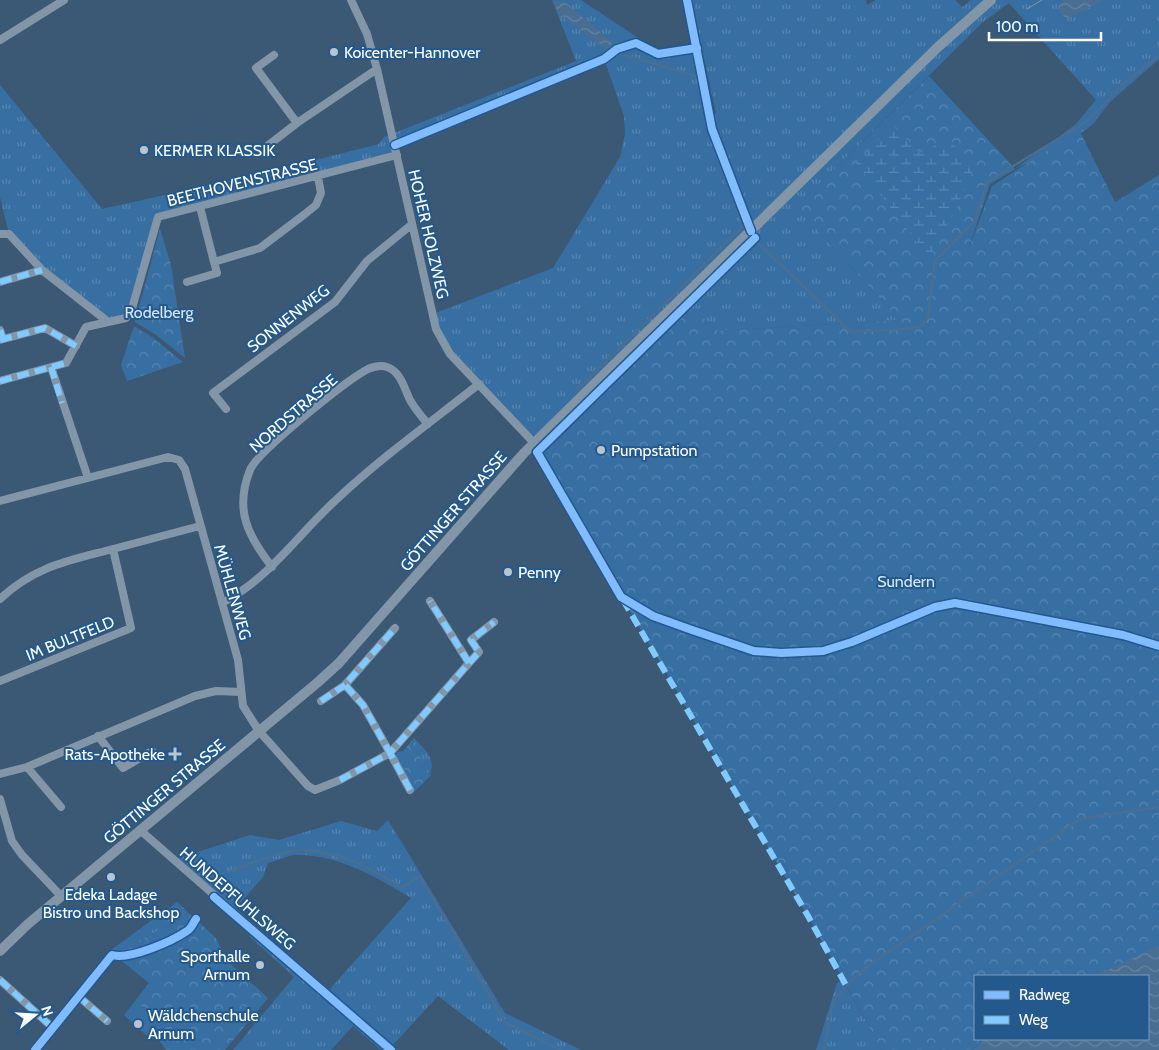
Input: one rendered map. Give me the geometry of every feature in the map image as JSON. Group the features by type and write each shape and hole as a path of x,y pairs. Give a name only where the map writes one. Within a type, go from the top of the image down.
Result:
{"street":[{"path":"0,40 64,0"},
{"name":"HOHER HOLZWEG","path":"351,0 367,34 377,69 436,329 450,354 534,443"},
{"name":"GÖTTINGER STRASSE","path":"0,950 61,896 339,663 465,517 534,443 852,130 938,47 991,0"},
{"path":"274,55 256,68 297,123"},
{"path":"257,154 297,123 377,69"},
{"name":"BEETHOVENSTRASSE","path":"0,381 66,362 86,327 126,318 131,312 158,217 397,155"},
{"path":"214,262 260,248 305,214 316,205 321,193 318,177"},
{"path":"187,282 217,273 200,207"},
{"name":"SONNENWEG","path":"226,409 214,393 335,302 367,261 412,225"},
{"path":"0,234 9,234 42,270 106,321"},
{"path":"0,282 42,270"},
{"path":"0,330 1,340 45,328 76,346"},
{"name":"NORDSTRASSE","path":"272,567 248,532 243,507 251,469 266,450 339,390 369,368 377,366 388,367 401,379 418,413 428,424"},
{"path":"0,501 88,478 51,367"},
{"path":"222,603 244,591 272,567 335,500 390,452 479,384"},
{"name":"MÜHLENWEG","path":"88,478 168,457 179,460 185,469 238,660 243,706 259,732 308,786 315,790 340,780 390,753"},
{"path":"0,599 16,584 49,566 200,526"},
{"name":"IM BULTFELD","path":"0,681 131,628 113,549"},
{"path":"430,601 469,663"},
{"path":"460,648 494,622"},
{"path":"321,701 345,685 395,628"},
{"path":"390,753 479,652 471,640"},
{"path":"345,685 362,705 410,790"},
{"path":"0,774 27,767 195,696 216,691 241,692"},
{"path":"98,736 123,768 152,750"},
{"path":"27,767 61,807"},
{"path":"0,798 12,840 22,855 61,896"},
{"name":"HUNDEPFUHLSWEG","path":"140,830 318,986"},
{"path":"35,1050 112,956"},
{"path":"0,980 53,1028"},
{"path":"78,996 107,1020"}],"green space":[{"path":"552,0 581,0 658,51 695,45 709,115 716,113 691,0 866,0 867,5 876,0 955,0 962,7 971,0 1159,0 1159,59 1110,102 1094,123 1070,142 1015,169 1076,124 1096,100 1009,3 983,22 796,207 900,320 718,331 692,308 540,457 534,443 450,354 433,314 553,268 620,157 625,134 624,116 604,59 395,145 397,155 158,217 131,312 107,321 42,270 9,234 0,197 0,85 102,209 264,173 379,144 384,137 576,61"},
{"name":"Sundern","path":"929,76 1015,169 990,184 966,256 992,186 1079,130 1115,202 1159,175 1159,993 1149,975 974,975 974,1040 1012,1040 980,1050 882,1050 808,916 540,457 692,308 718,331 900,320 796,207"},
{"path":"893,125 920,153 950,138 972,172 957,207 929,258 856,163"},
{"name":"Rodelberg","path":"160,229 171,265 185,358 155,334 135,322"},
{"path":"134,326 152,337 183,362 127,381 121,365"},
{"path":"414,738 428,754 432,763 430,774 411,742"},
{"path":"411,742 431,775 414,792 395,759 397,752 403,751"},
{"path":"388,820 505,1013 581,1050 509,1050 438,996 393,1045 398,1050 381,1050 353,1026 331,1050 233,1050 294,977 249,936 250,934 296,975 302,968 329,990 411,898 371,875 341,862 310,855 295,855 268,863 263,877 235,909 176,859 250,835 279,840 341,821 377,831"},
{"path":"177,902 190,914 113,954 108,952"},
{"path":"190,914 216,938 226,960 268,998 225,1050 166,1050 152,1030 158,1021 135,1001 149,983 113,954"},
{"path":"843,980 882,1050 816,1050 837,983"},
{"path":"135,1001 158,1021 147,1036 124,1015"}],"water":[{"path":"1065,0 1103,0 1070,18 1064,17 1060,13 1059,4"},
{"path":"553,1 565,2 613,43 606,49 558,13"},
{"path":"1159,946 1159,1050 974,1050 985,1040 1149,1040 1149,975 1096,975"}],"waterway":[{"path":"575,392 743,226 707,127 698,77 618,53 610,46"},
{"path":"756,241 851,332 919,328 928,318 935,261 974,222 987,182 1089,120 1122,85 1159,56"},
{"path":"824,1050 833,1001 860,972 1080,819 1159,807"},
{"path":"231,871 278,854 307,851 336,855 350,860 390,880 401,888 420,876 505,1022 561,1050"}],"tram line":[{"path":"1027,9 1042,0"}],"marked path":[{"path":"0,282 42,270"},
{"path":"0,340 45,328 76,346"},
{"path":"0,330 3,339"},
{"path":"0,381 66,363"},
{"path":"51,367 62,403"},
{"path":"623,600 808,916 848,989"},
{"path":"410,790 390,753 469,663 430,601"},
{"path":"469,663 479,652 471,640 494,622"},
{"path":"340,780 390,753 363,705 345,685 395,628"},
{"path":"321,701 345,685"},
{"path":"0,980 53,1028"},
{"path":"78,996 107,1021"}],"cycle path":[{"path":"687,0 712,129 751,231"},
{"path":"395,145 604,59 617,49 636,43 658,54 697,48"},
{"path":"755,238 537,452 621,597 653,616 754,651 781,653 823,651 852,642 935,607 955,603 1123,635 1159,646"},
{"path":"214,897 391,1050"},
{"path":"35,1050 112,955 119,956 139,953 161,945 188,930 196,919"}],"place":[{"name":"Koicenter-Hannover","path":"334,52"},
{"name":"KERMER KLASSIK","path":"144,150"},
{"name":"Pumpstation","path":"601,450"},
{"name":"Penny","path":"508,572"},
{"name":"Rats-Apotheke","path":"175,754"},
{"name":"Edeka Ladage Bistro und Backshop","path":"111,877"},
{"name":"Sporthalle Arnum","path":"260,965"},
{"name":"Wäldchenschule Arnum","path":"138,1024"}]}
